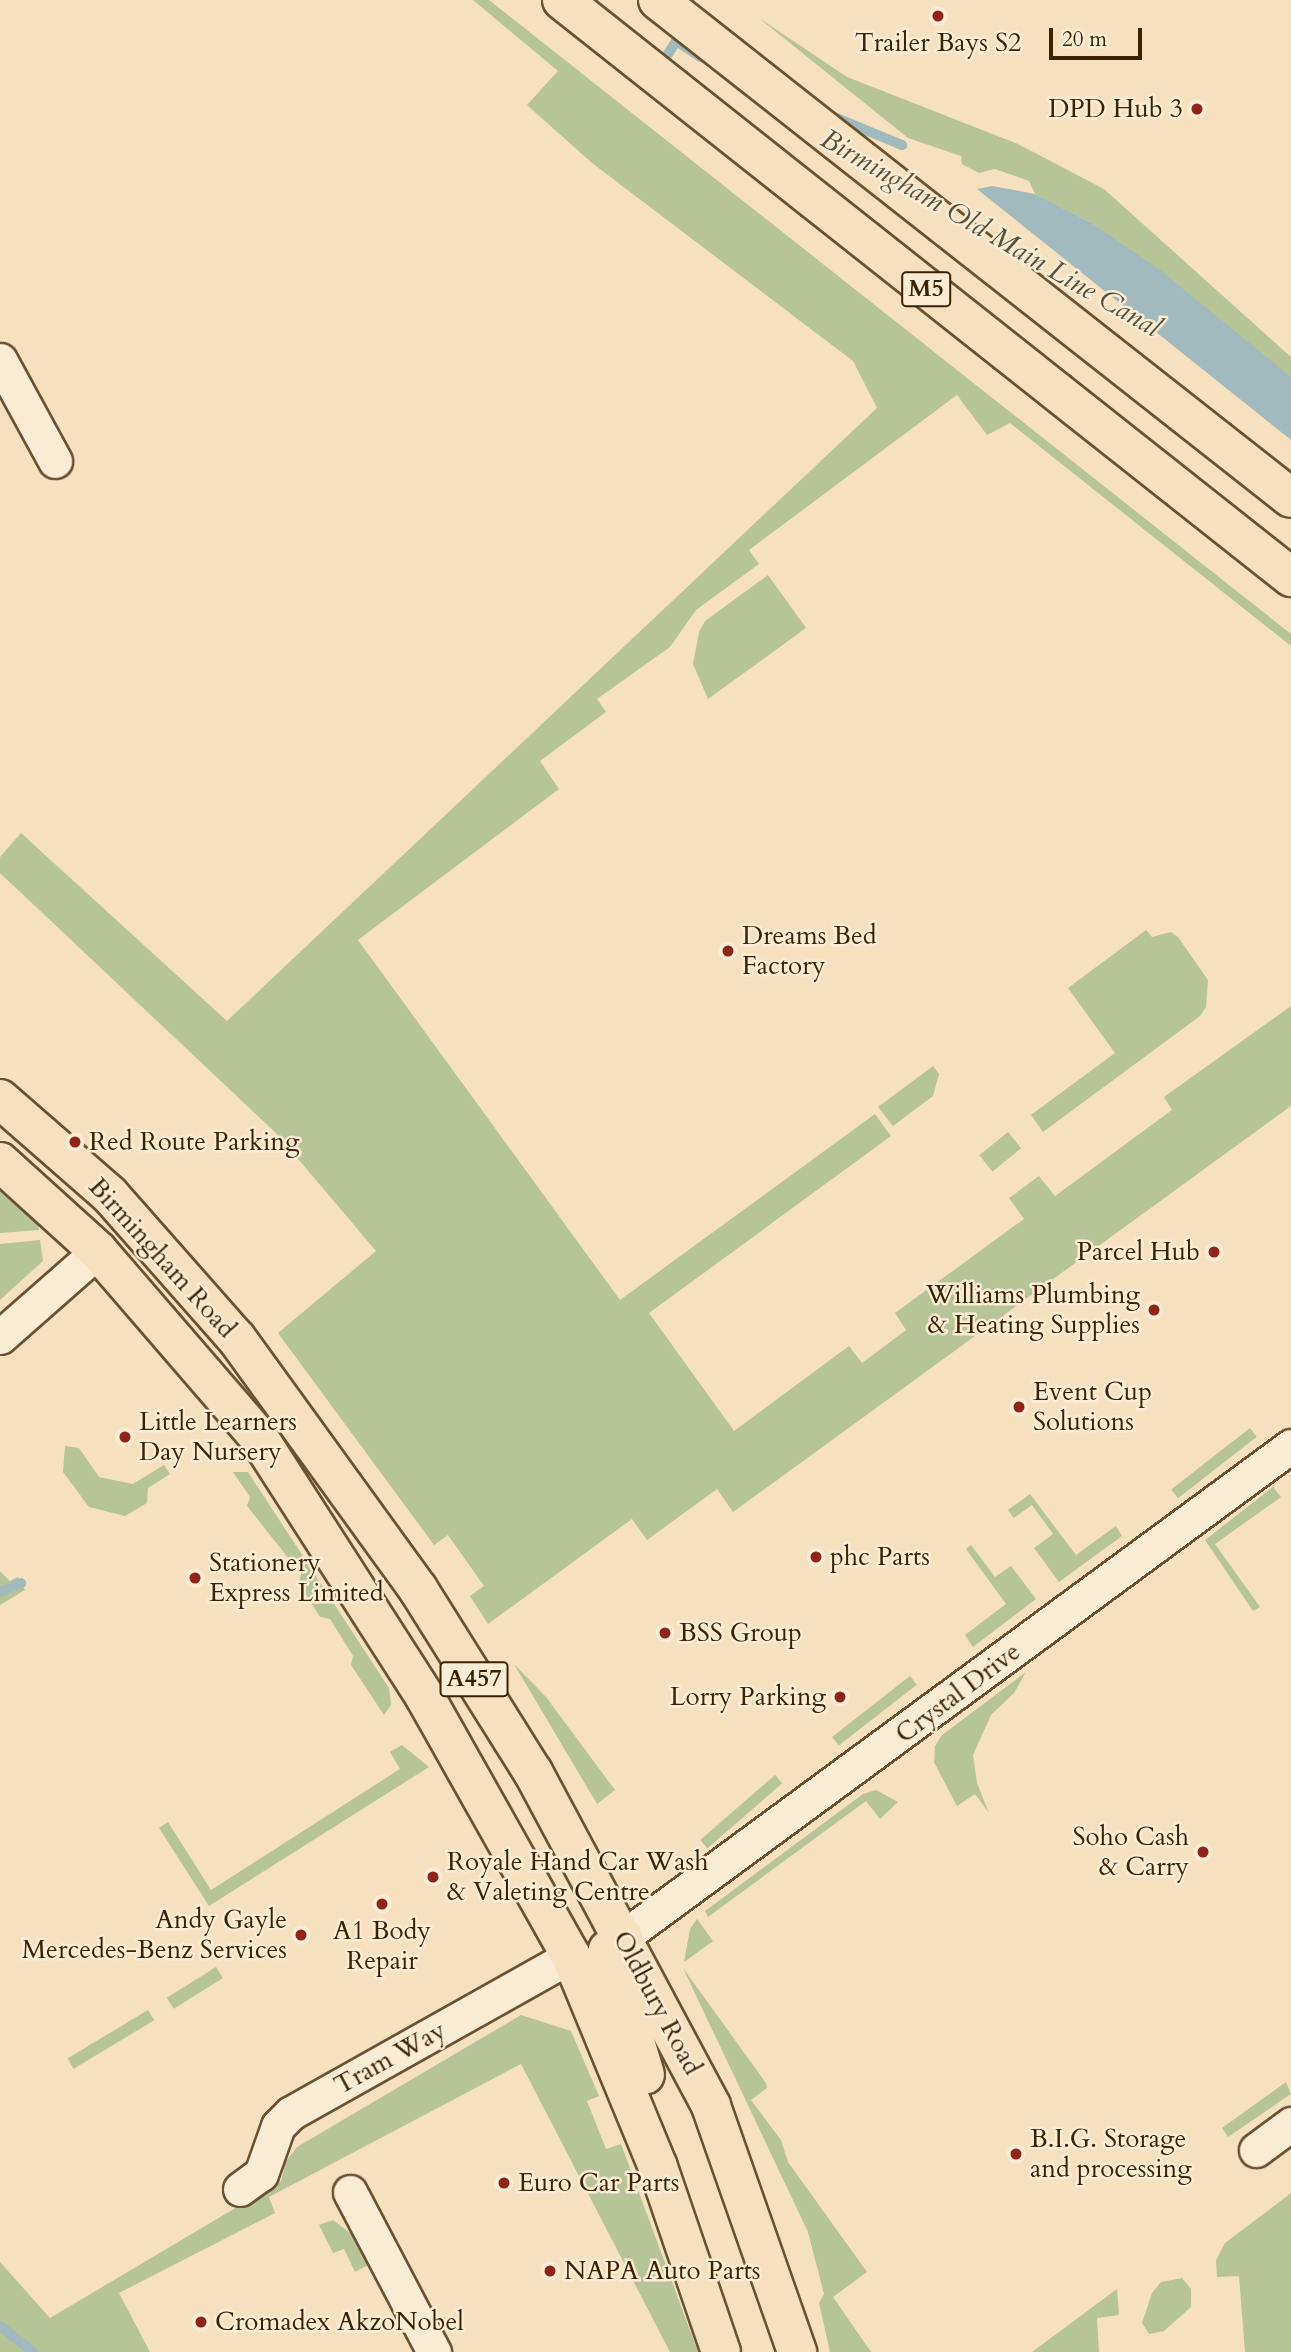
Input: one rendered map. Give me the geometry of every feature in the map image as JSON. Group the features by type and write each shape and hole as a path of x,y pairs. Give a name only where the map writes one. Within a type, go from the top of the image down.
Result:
{"main road":[{"name":"M5","path":"562,0 1291,577"},
{"name":"M5","path":"658,0 1291,498"},
{"name":"Birmingham Road","path":"0,1099 117,1203 237,1339 306,1433"},
{"name":"Birmingham Road","path":"0,1162 99,1251 274,1460"},
{"name":"Oldbury Road","path":"306,1433 418,1589 533,1772 623,1937 711,2106 797,2352"},
{"name":"Oldbury Road","path":"274,1460 425,1697 571,1956 658,2166 721,2352"},
{"path":"623,1937 608,1950 649,2090 658,2166"}],"street":[{"path":"0,360 55,461"},
{"path":"0,1337 99,1251"},
{"name":"Crystal Drive","path":"623,1937 1291,1446"},
{"name":"Tram Way","path":"240,2189 261,2174 278,2126 291,2113 571,1956"},
{"path":"1256,2150 1291,2124"},
{"path":"350,2192 434,2352"}],"green space":[{"path":"473,0 489,0 1291,634 1291,646 1010,423 987,435 957,395 749,550 759,564 696,610 670,647 597,699 606,712 540,761 559,789 358,940 620,1300 875,1114 891,1136 649,1313 734,1431 849,1346 862,1363 906,1330 895,1313 1024,1219 1009,1198 1039,1176 1055,1196 1172,1110 1164,1097 1291,1006 1291,1106 733,1512 717,1489 647,1540 632,1519 488,1624 470,1596 484,1586 448,1535 434,1545 278,1333 376,1251 277,1134 0,873 0,857 21,833 227,1021 877,408 853,361 592,163 527,105 558,71"},
{"path":"759,18 847,77 1018,144 1104,189 1291,357 1291,377 1090,222 1035,194 1029,181 995,169 979,173 962,164 961,156 908,138"},
{"path":"768,575 806,628 708,699 693,664 699,632 705,621"},
{"path":"1146,930 1152,937 1171,932 1178,937 1208,980 1206,1007 1200,1016 1043,1132 1031,1115 1115,1053 1068,988"},
{"path":"933,1066 939,1074 933,1096 893,1126 878,1107"},
{"path":"1008,1132 1021,1148 992,1172 979,1155"},
{"path":"0,1192 38,1222 39,1230 0,1233"},
{"path":"40,1240 43,1261 0,1300 0,1244"},
{"path":"1250,1428 1257,1437 1178,1498 1171,1490"},
{"path":"65,1446 79,1448 99,1477 133,1484 164,1465 170,1474 148,1488 147,1503 125,1516 89,1507 63,1472"},
{"path":"233,1472 248,1472 389,1688 391,1705 384,1715 351,1665 353,1656 330,1619 320,1617 299,1583 301,1574 247,1506 250,1497"},
{"path":"1273,1487 1281,1497 1215,1544 1260,1607 1253,1611 1205,1540"},
{"path":"1030,1494 1076,1555 1116,1526 1122,1536 1059,1582 1034,1548 1053,1534 1032,1505 1014,1518 1008,1510"},
{"path":"971,1545 995,1577 1011,1566 1036,1599 973,1647 965,1635 1006,1604 966,1549"},
{"path":"0,1571 10,1581 18,1577 25,1590 0,1605"},
{"path":"514,1664 546,1697 615,1790 597,1804"},
{"path":"1026,1672 1014,1693 991,1715 973,1755 977,1783 989,1813 975,1794 957,1806 934,1762 935,1746 942,1735"},
{"path":"910,1676 917,1685 839,1746 832,1737"},
{"path":"402,1745 429,1767 209,1906 159,1828 168,1822 211,1890 400,1769 390,1752"},
{"path":"775,1775 782,1783 708,1848 700,1840"},
{"path":"876,1790 898,1802 880,1819 866,1801 708,1917 705,1911 863,1794"},
{"path":"697,1919 713,1941 684,1962 690,1929"},
{"path":"216,1967 223,1978 174,2009 167,1998"},
{"path":"683,1968 766,2083 767,2088 751,2100 781,2140 788,2162 867,2272 833,2297 871,2352 830,2352 819,2303 824,2294 808,2232"},
{"path":"148,2010 154,2020 74,2069 67,2058"},
{"path":"521,2015 571,2031 599,2096 587,2101 606,2149 621,2144 698,2352 670,2352 521,2064 269,2197 275,2213 119,2293 150,2352 0,2352 0,2262 50,2318 281,2181 286,2161 297,2147"},
{"path":"1286,2082 1291,2094 1228,2137 1222,2128"},
{"path":"1291,2193 1291,2352 1245,2352 1239,2276 1217,2277 1216,2260 1225,2243"},
{"path":"333,2220 354,2236 370,2264 355,2272 344,2249 333,2253 319,2225"},
{"path":"1182,2278 1191,2289 1191,2307 1164,2331 1149,2334 1142,2323 1152,2293 1161,2282"},
{"path":"1117,2289 1119,2315 1097,2318 1099,2352 1032,2352"}],"water":[{"name":"Birmingham Old Main Line Canal","path":"670,42 725,78 973,190 992,186 1035,194 1090,222 1160,270 1291,377 1291,496 919,204 791,158"}],"pier":[{"path":"533,0 636,0 673,39 726,75 935,163 972,185 1291,440 1291,500 894,198 790,161 581,36"}],"waterway":[{"path":"668,54 676,41 701,57"},
{"name":"Birmingham Old Main Line Canal","path":"832,116 902,145"},
{"path":"0,1592 21,1583"},
{"path":"0,2326 33,2352"}],"place":[{"name":"Trailer Bays S2","path":"938,16"},
{"name":"DPD Hub 3","path":"1197,109"},
{"name":"Dreams Bed Factory","path":"728,951"},
{"name":"Red Route Parking","path":"75,1142"},
{"name":"Parcel Hub","path":"1214,1252"},
{"name":"Williams Plumbing & Heating Supplies","path":"1154,1310"},
{"name":"Event Cup Solutions","path":"1019,1407"},
{"name":"Little Learners Day Nursery","path":"125,1437"},
{"name":"phc Parts","path":"816,1557"},
{"name":"Stationery Express Limited","path":"195,1578"},
{"name":"BSS Group","path":"665,1633"},
{"name":"Lorry Parking","path":"840,1697"},
{"name":"Soho Cash & Carry","path":"1203,1852"},
{"name":"Royale Hand Car Wash & Valeting Centre","path":"433,1877"},
{"name":"A1 Body Repair","path":"382,1904"},
{"name":"Andy Gayle Mercedes-Benz Services","path":"301,1935"},
{"name":"B.I.G. Storage and processing","path":"1016,2154"},
{"name":"Euro Car Parts","path":"504,2183"},
{"name":"NAPA Auto Parts","path":"550,2271"},
{"name":"Cromadex AkzoNobel","path":"201,2322"}]}
